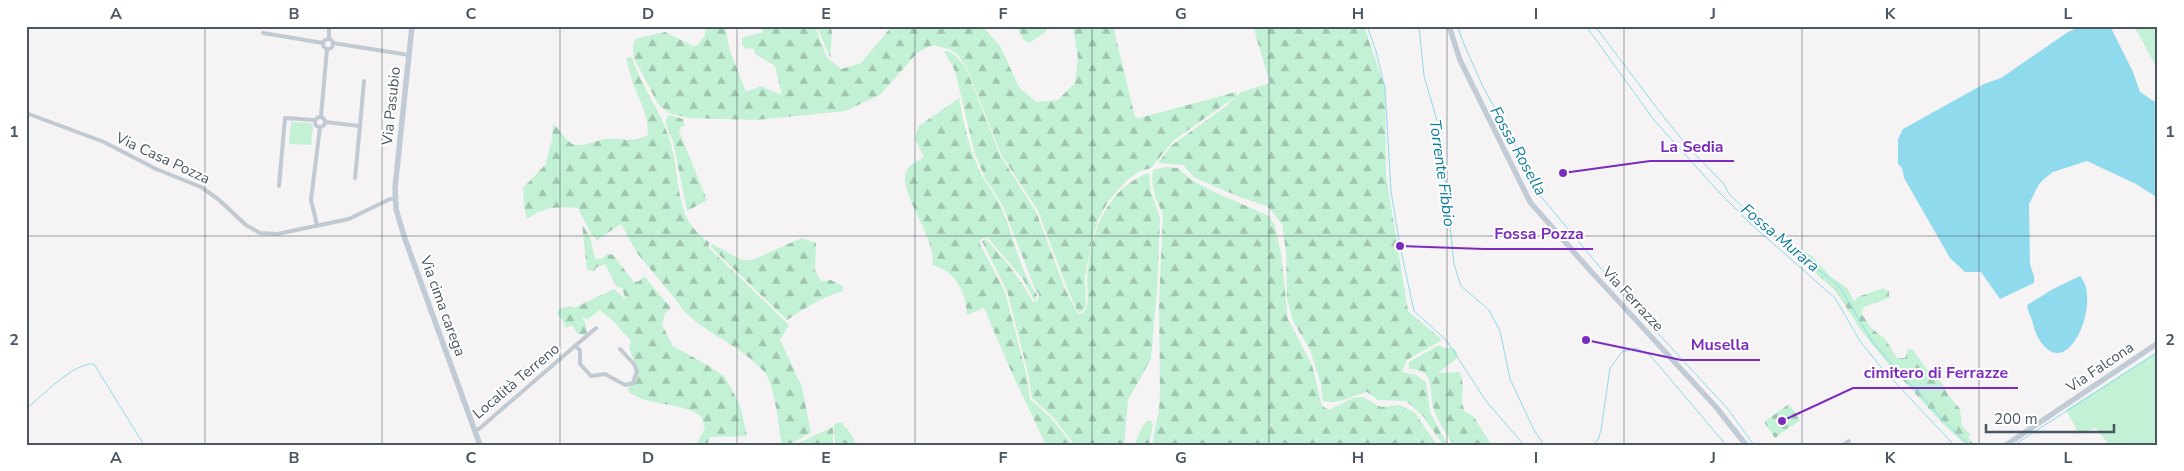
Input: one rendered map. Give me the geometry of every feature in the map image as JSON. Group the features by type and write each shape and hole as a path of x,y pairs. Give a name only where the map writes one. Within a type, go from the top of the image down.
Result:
{"street":[{"path":"329,26 329,38 333,43 409,55"},
{"name":"Via Pasubio","path":"395,188 412,26"},
{"name":"Via Ferrazze","path":"1449,26 1460,60 1530,202 1716,407 1746,445"},
{"path":"263,33 323,43 327,49 321,116 325,122 360,126"},
{"path":"323,43 329,38"},
{"path":"327,49 331,48 333,43"},
{"path":"355,178 364,81"},
{"name":"Via Casa Pozza","path":"26,112 104,142 156,169 201,187 218,199 246,225 260,233 277,234 349,219 390,199 395,199"},
{"path":"279,186 285,118 315,120 321,116"},
{"path":"315,120 316,124 320,127"},
{"path":"317,225 311,200 320,127 325,122"},
{"name":"Via cima carega","path":"395,188 395,199 405,239 475,430"},
{"name":"Località Terreno","path":"475,430 479,429 596,328"},
{"name":"Via Falcona","path":"2006,445 2158,343"},
{"path":"574,348 580,350 580,364 591,376 605,374 625,385 635,380 638,371 620,349"},
{"path":"475,430 480,445"},
{"path":"1843,445 1849,441"}],"green space":[{"path":"706,26 725,26 730,51 746,92 761,86 782,95 775,66 755,54 753,48 745,49 742,44 742,38 763,32 762,26 815,26 827,58 841,69 861,63 892,26 982,26 1000,46 1019,87 1036,102 1058,100 1075,83 1078,59 1073,26 1113,26 1135,117 1139,118 1236,92 1237,96 1241,92 1270,83 1253,26 1364,26 1385,88 1386,175 1408,311 1442,340 1407,360 1402,372 1416,375 1426,382 1430,412 1448,445 1443,445 1423,416 1406,401 1378,400 1367,392 1340,401 1323,401 1321,384 1310,350 1293,321 1287,298 1286,252 1282,224 1267,206 1242,198 1195,178 1183,165 1158,163 1172,145 1225,107 1235,97 1174,140 1151,168 1140,171 1127,180 1109,200 1099,218 1092,239 1085,277 1086,306 1083,311 1078,312 1038,211 1001,154 967,68 958,55 949,49 933,45 918,52 880,95 845,111 757,120 688,118 669,113 658,104 634,58 633,45 635,39 665,32 693,46 698,45 705,35"},
{"path":"817,26 830,26 832,32 830,58"},
{"path":"1016,26 1046,26 1046,32 1029,43 1024,40"},
{"path":"2134,26 2158,26 2158,70"},
{"path":"944,51 948,51 956,56 966,68 1000,155 1036,212 1066,291 1078,314 1084,312 1087,304 1088,263 1091,246 1103,216 1121,190 1134,180 1149,173 1151,193 1160,217 1157,291 1151,359 1128,400 1124,445 1075,445 1052,416 1032,398 1028,373 1007,291 982,241 986,239 999,254 1033,302 1038,300 1039,294 1035,289 1003,206 985,178 975,154 955,71"},
{"path":"632,57 670,141 681,201 692,227 709,242 709,248 789,325 780,340 802,387 811,433 788,445 782,445 774,399 766,374 746,355 702,326 683,310 637,253 621,224 597,240 591,234 578,208 551,208 527,219 523,188 545,165 552,140 553,124 568,141 575,145 583,145 606,139 637,139 648,135 646,117 626,58"},
{"path":"959,98 971,150 979,170 996,197 1006,218 1022,266 1037,294 1034,300 1023,279 987,237 980,240 980,244 1005,292 1026,373 1030,399 1050,417 1073,445 1046,445 984,308 967,315 962,290 958,283 947,272 932,265 929,242 906,188 905,177 908,168 924,157 915,139 919,126"},
{"path":"669,115 683,119 685,126 681,126 679,131 707,200 687,211 673,141 665,122"},
{"path":"291,122 311,123 313,127 311,145 289,144"},
{"path":"1165,167 1178,168 1190,179 1212,191 1269,216 1275,226 1281,254 1288,319 1312,365 1322,406 1329,410 1353,398 1363,397 1381,407 1400,405 1415,413 1437,445 1152,445 1159,409 1160,391 1159,302 1163,214 1155,197 1152,179 1153,170"},
{"path":"582,224 590,237 595,258 601,259 608,254 613,255 634,282 639,281 644,276 671,308 665,313 662,325 673,346 725,377 740,405 747,436 710,437 707,445 696,445 705,428 701,416 684,408 637,397 629,392 628,388 637,380 636,365 630,351 631,341 613,321 600,310 587,320 582,318 585,322 587,333 585,335 578,334 572,325 566,328 562,319 557,314 559,309 570,306 574,308 614,289 626,300 622,288 617,287 605,264 597,267 594,271 587,270"},
{"path":"802,238 816,243 815,270 821,281 831,280 844,287 843,291 807,307 787,320 711,247 712,244 742,260 752,260"},
{"path":"1794,249 1801,249 1813,257 1830,276 1848,289 1854,301 1858,297 1883,288 1889,291 1889,298 1864,307 1861,313 1871,328 1885,339 1897,358 1905,358 1908,349 1913,350 1926,368 1941,382 1948,395 1960,409 1962,426 1971,435 1968,437 1974,445 1966,445 1941,422 1885,360 1860,329 1836,291 1793,253"},
{"path":"1439,345 1444,348 1453,348 1457,352 1457,358 1438,373 1459,372 1463,383 1462,403 1465,412 1473,416 1492,445 1453,445 1434,410 1428,377 1418,370 1409,369 1409,362"},
{"path":"2158,351 2158,440 2151,445 2109,445 2096,428 2079,434 2066,410"},
{"path":"1789,404 1800,420 1775,438 1764,422"},
{"path":"1147,421 1151,421 1153,425 1149,445 1134,445 1143,426"},
{"path":"843,422 844,427 847,428 857,445 835,445 834,424"},
{"path":"833,427 833,445 794,445"}],"water":[{"path":"2081,26 2110,26 2133,72 2140,92 2158,104 2158,198 2136,184 2087,161 2053,172 2039,184 2029,204 2030,264 2034,283 2000,299 1981,272 1965,272 1950,258 1904,178 1902,168 1898,164 1898,139 1903,129 1984,84 2001,78 2068,32"},
{"path":"2080,276 2086,287 2087,300 2081,330 2074,342 2065,351 2056,353 2046,348 2042,343 2034,328 2027,305 2053,289"}],"waterway":[{"path":"1367,26 1376,51 1385,88 1391,191 1400,246 1414,311 1447,341 1486,401 1524,445"},
{"name":"Torrente Fibbio","path":"1419,26 1424,76 1440,131 1454,264 1461,286 1489,310 1500,331 1510,379 1534,430 1544,445"},
{"name":"Fossa Rosella","path":"1458,26 1483,87 1513,141 1538,193 1629,302 1727,408 1754,445"},
{"path":"1586,26 1654,120 1718,191 1752,225 1835,298 1860,341 1880,366 1954,445"},
{"name":"Fossa Murara","path":"1595,26 1660,112 1688,147 1724,184 1729,194 1765,228 1839,286 1873,343 1944,421 1969,445"},
{"name":"Torrente Fibbio","path":"1593,445 1598,440 1601,430 1610,368 1622,352 1636,348 1650,355 1726,445"},
{"path":"2014,445 2158,352"},
{"path":"26,409 77,368 94,364 144,445"}],"place":[{"name":"La Sedia","path":"1563,173"},
{"name":"Fossa Pozza","path":"1400,246"},
{"name":"Musella","path":"1586,340"},
{"name":"cimitero di Ferrazze","path":"1782,421"}]}
